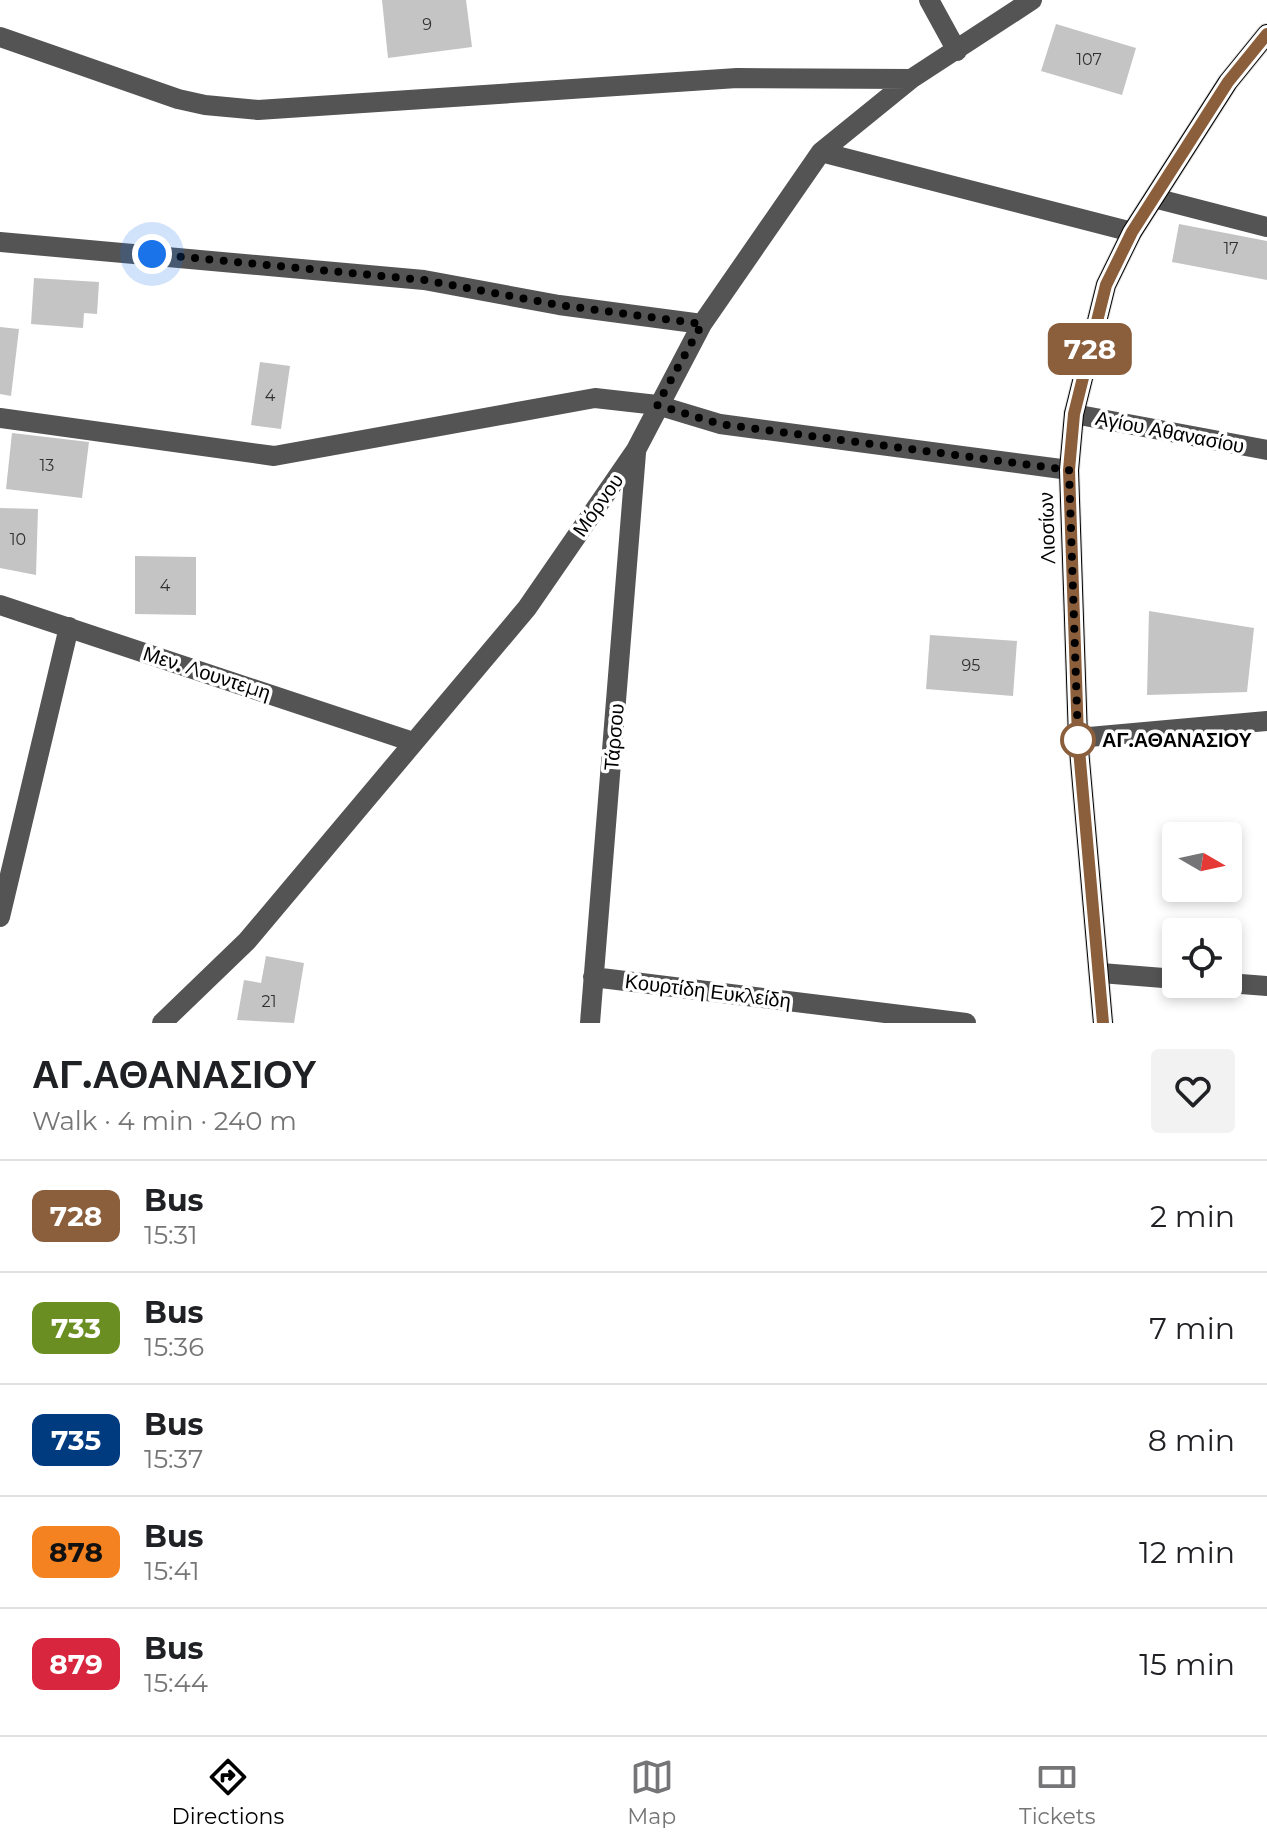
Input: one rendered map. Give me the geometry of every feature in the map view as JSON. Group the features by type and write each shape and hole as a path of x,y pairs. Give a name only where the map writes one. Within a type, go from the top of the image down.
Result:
{"main road":[{"name":"Λιοσίων","path":"1103,1023 1078,738 1069,470 1074,414 1106,285 1132,232 1228,82 1267,34"}],"street":[{"path":"929,0 957,51"},
{"name":"Μόρνου","path":"162,1023 247,941 527,608 636,450 702,324 821,152 911,79 1032,0"},
{"path":"0,37 178,99 258,110 737,78 911,79"},
{"path":"821,152 1132,232"},
{"path":"1154,198 1267,227"},
{"path":"0,242 424,280 559,305 702,324"},
{"path":"0,418 274,456 595,398 657,405 720,424 1069,470"},
{"name":"Αγίου Αθανασίου","path":"1074,414 1267,450"},
{"name":"Τάρσου","path":"590,1023 636,450"},
{"name":"Μεν. Λουντεμη","path":"0,605 413,742"},
{"path":"0,917 69,627"},
{"path":"1078,738 1267,721"},
{"path":"1101,973 1162,978"},
{"name":"Κουρτίδη Ευκλείδη","path":"593,977 966,1023"},
{"path":"1242,984 1267,986"}],"building":[{"path":"382,0 466,0 472,47 388,58"},
{"path":"1056,24 1136,48 1122,95 1041,71"},
{"path":"1179,224 1267,241 1267,280 1172,262"},
{"path":"34,278 99,282 97,314 84,313 83,328 31,324"},
{"path":"0,327 19,329 11,396 0,394"},
{"path":"260,362 290,366 281,429 251,425"},
{"path":"12,433 89,442 82,498 6,489"},
{"path":"0,508 38,509 36,575 0,568"},
{"path":"135,556 196,557 196,615 135,614"},
{"path":"1149,611 1254,628 1247,692 1147,695"},
{"path":"930,635 1017,641 1013,696 926,689"},
{"path":"266,956 304,963 294,1023 237,1020 244,980 261,983"}],"bus line":[{"name":"728","path":"1103,1023 1078,738 1069,470 1074,414 1106,285 1132,232 1228,82 1267,34"}],"place":[{"name":"ΑΓ.ΑΘΑΝΑΣΙΟΥ","path":"1078,740"}],"route":[{"path":"152,254 424,280 559,305 702,324 657,405 720,424 1069,470 1078,740"}]}
